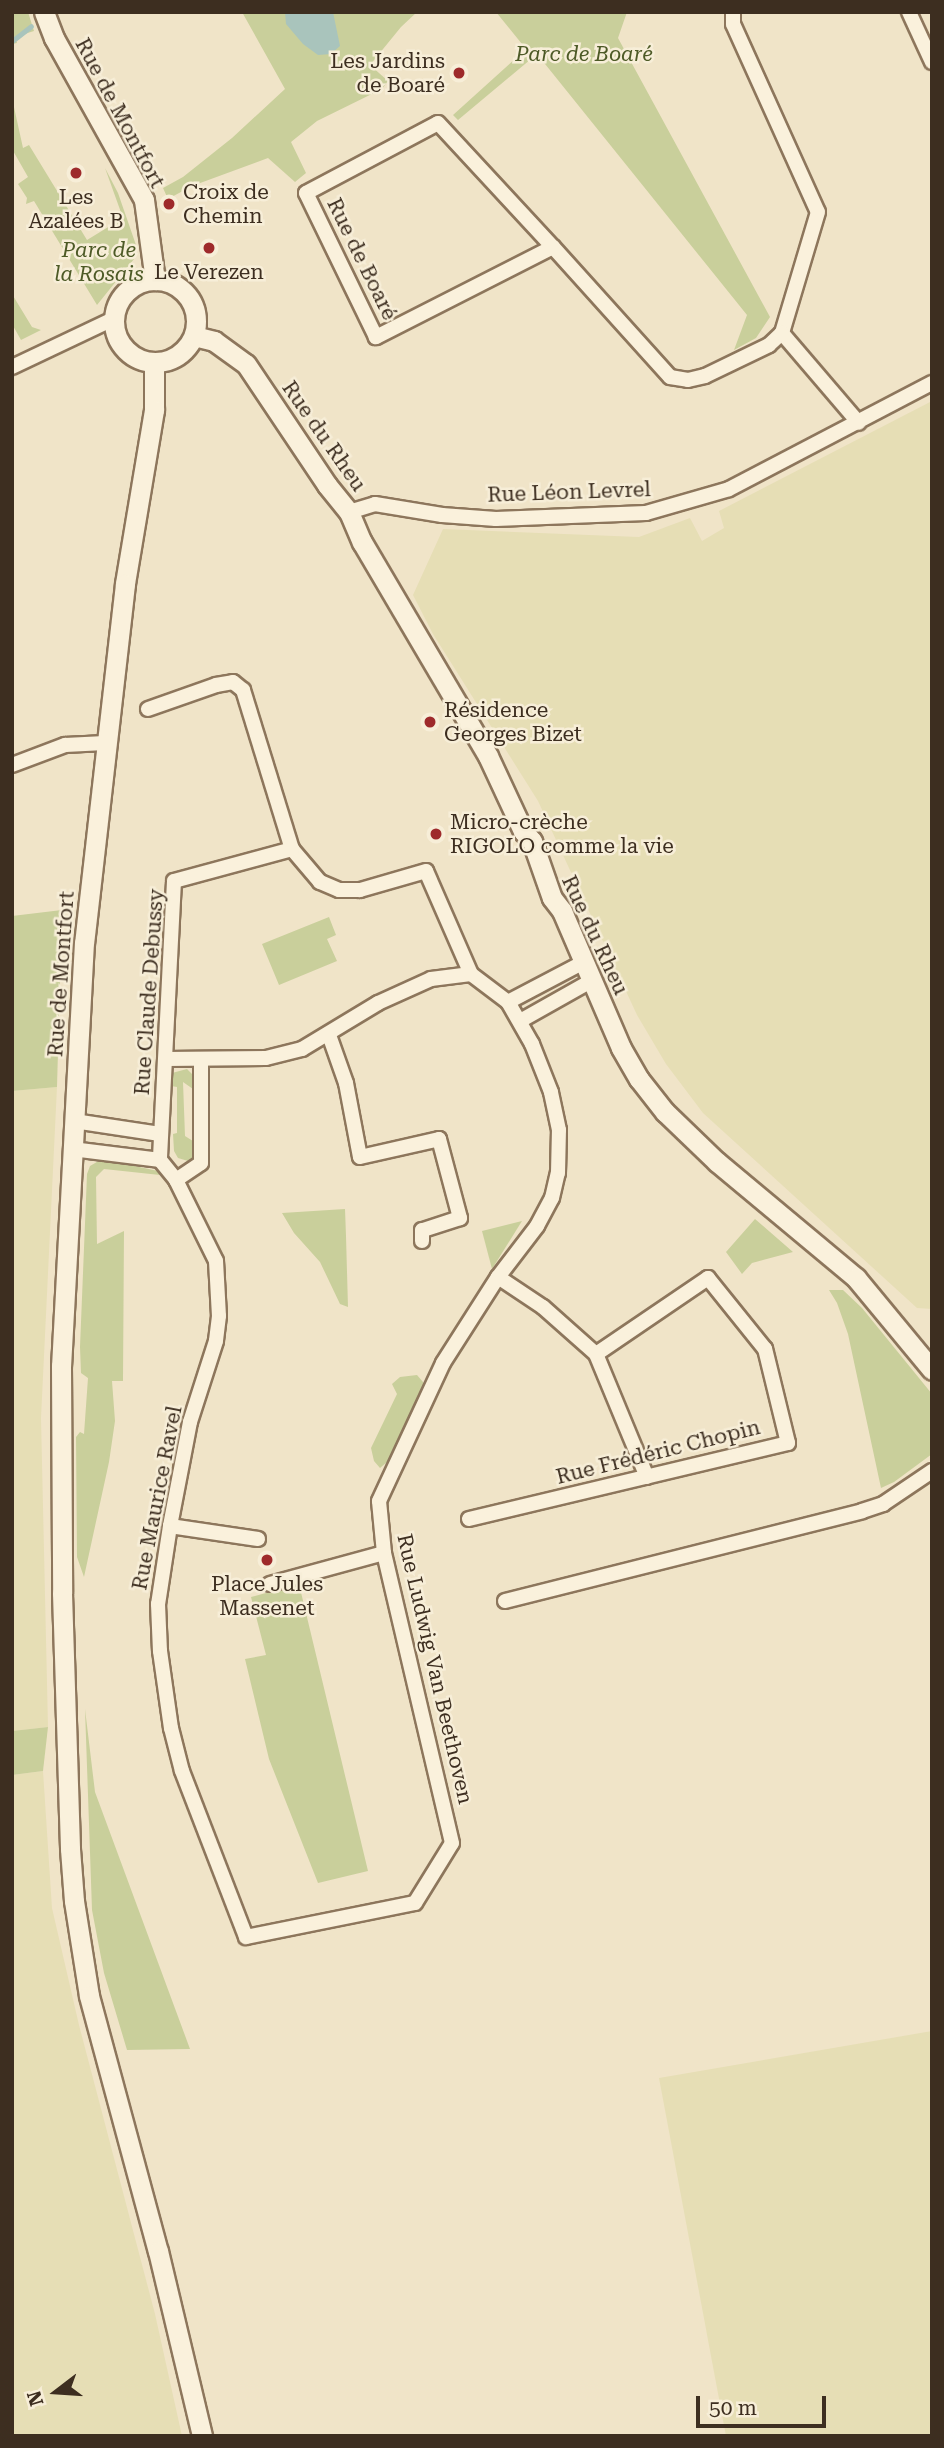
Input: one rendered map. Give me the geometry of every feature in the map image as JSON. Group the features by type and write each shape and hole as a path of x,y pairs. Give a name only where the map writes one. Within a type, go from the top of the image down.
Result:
{"main road":[{"name":"Rue de Montfort","path":"44,12 54,38 144,200 155,280"},
{"path":"155,280 171,283 184,292 193,305 196,320 194,336 185,350 171,359 155,362 139,359 126,350 118,337 113,318 125,293 139,283 155,280"},
{"name":"Rue du Rheu","path":"194,336 214,341 246,363 327,485 349,512 386,585 504,786 523,831 539,855 541,872 552,898 562,911 582,963 639,1079 665,1112 717,1162 856,1278 932,1370"},
{"name":"Rue de Montfort","path":"155,362 154,410 129,547 84,942 60,1419 62,1592 70,1849 74,1901 89,1996 158,2251 202,2436"}],"street":[{"path":"733,12 733,24 818,212 782,332 859,423"},
{"path":"909,12 932,62"},
{"name":"Rue de Boaré","path":"553,247 376,337 306,193 438,123 553,247 670,377 688,380 705,376 769,345 782,332"},
{"path":"12,367 113,318"},
{"name":"Rue Léon Levrel","path":"349,512 375,504 496,519 646,513 729,489 932,383"},
{"path":"148,709 216,685 233,682 243,690 292,849 320,882 339,890 360,890 426,871 471,974 508,1002 582,963"},
{"path":"12,765 65,745 105,743"},
{"name":"Rue Claude Debussy","path":"160,1160 174,881 292,849"},
{"path":"166,1059 201,1061 266,1058 302,1049 378,1003 432,979 471,974"},
{"path":"520,1021 591,981"},
{"name":"Rue Ludwig Van Beethoven","path":"246,1937 415,1903 452,1843 384,1553 379,1501 443,1363 498,1278 537,1226 552,1198 558,1173 559,1130 551,1092 520,1021 508,1002"},
{"path":"328,1035 346,1083 360,1157 439,1139 460,1218 422,1230 422,1241"},
{"path":"176,1180 201,1163 201,1061"},
{"path":"74,1121 160,1134"},
{"path":"72,1149 160,1160"},
{"name":"Rue Maurice Ravel","path":"160,1160 176,1180 216,1261 219,1316 216,1341 190,1422 170,1526 158,1604 160,1651 171,1728 182,1771 246,1937"},
{"path":"498,1278 543,1307 596,1354 647,1477"},
{"name":"Rue Frédéric Chopin","path":"469,1519 788,1443 765,1349 708,1278 596,1354"},
{"path":"505,1601 862,1511 883,1504 932,1471"},
{"path":"170,1526 258,1539"},
{"path":"270,1584 384,1553"}],"shaded area":[{"path":"932,401 932,1309 917,1308 703,1113 666,1064 637,1015 538,801 433,634 413,595 443,529 639,537 690,518 702,541 724,528 719,511"},
{"path":"57,1087 41,1418 48,1727 12,1731 12,1091"},
{"path":"43,1771 52,1908 79,2025 155,2314 182,2436 12,2436 12,1775"},
{"path":"932,2031 932,2436 726,2436 659,2078"}],"green space":[{"path":"12,12 28,12 34,31 15,37 17,43 12,44"},
{"path":"242,12 417,12 370,65 388,81 382,89 317,121 291,142 306,173 295,182 268,158 192,186 168,199 163,188 183,177 232,138 285,89"},
{"name":"Parc de Boaré","path":"496,12 627,12 618,38 770,317 756,338 734,350 747,315 537,54 458,120 453,115 526,49"},
{"name":"Parc de la Rosais","path":"12,98 23,148 29,145 87,240 123,218 105,168 118,193 136,245 134,259 97,305 34,201 26,204 27,198 18,184 28,177 12,149"},
{"name":"Parc de la Rosais","path":"12,294 32,327 41,330 21,340 12,324"},
{"path":"62,910 57,1087 12,1091 12,916"},
{"path":"329,917 336,935 327,939 337,961 279,985 262,944"},
{"path":"187,1069 193,1075 193,1089 183,1082 185,1136 196,1143 194,1158 188,1161 178,1158 174,1151 173,1134 177,1133 177,1087 171,1086 172,1073"},
{"path":"102,1159 158,1171 160,1175 104,1169 96,1177 97,1244 124,1231 123,1381 112,1381 115,1421 109,1462 84,1577 77,1557 76,1437 80,1432 84,1434 88,1378 81,1373 80,1347 87,1174 90,1166"},
{"path":"345,1209 348,1307 340,1304 320,1262 294,1233 282,1213"},
{"path":"755,1219 793,1252 752,1263 742,1274 726,1252"},
{"path":"522,1221 492,1269 482,1231"},
{"path":"829,1290 843,1290 862,1308 932,1394 932,1454 894,1482 881,1488 848,1334 837,1303"},
{"path":"417,1375 423,1382 424,1391 387,1462 380,1468 374,1461 371,1448 397,1394 392,1384 400,1377"},
{"path":"299,1584 368,1871 318,1883 269,1759 245,1659 266,1655 251,1597"},
{"path":"85,1709 95,1792 190,2049 127,2050 104,1973 92,1910"},
{"path":"48,1727 43,1771 12,1775 12,1731"}],"water":[{"path":"285,12 333,12 340,46 331,54 318,55 303,44 286,24"}],"waterway":[{"path":"12,41 31,26"}],"place":[{"name":"Les Jardins de Boaré","path":"459,73"},
{"name":"Les Azalées B","path":"76,173"},
{"name":"Croix de Chemin","path":"169,204"},
{"name":"Le Verezen","path":"209,248"},
{"name":"Résidence Georges Bizet","path":"430,722"},
{"name":"Micro-crèche RIGOLO comme la vie","path":"436,834"},
{"name":"Place Jules Massenet","path":"267,1560"}]}
